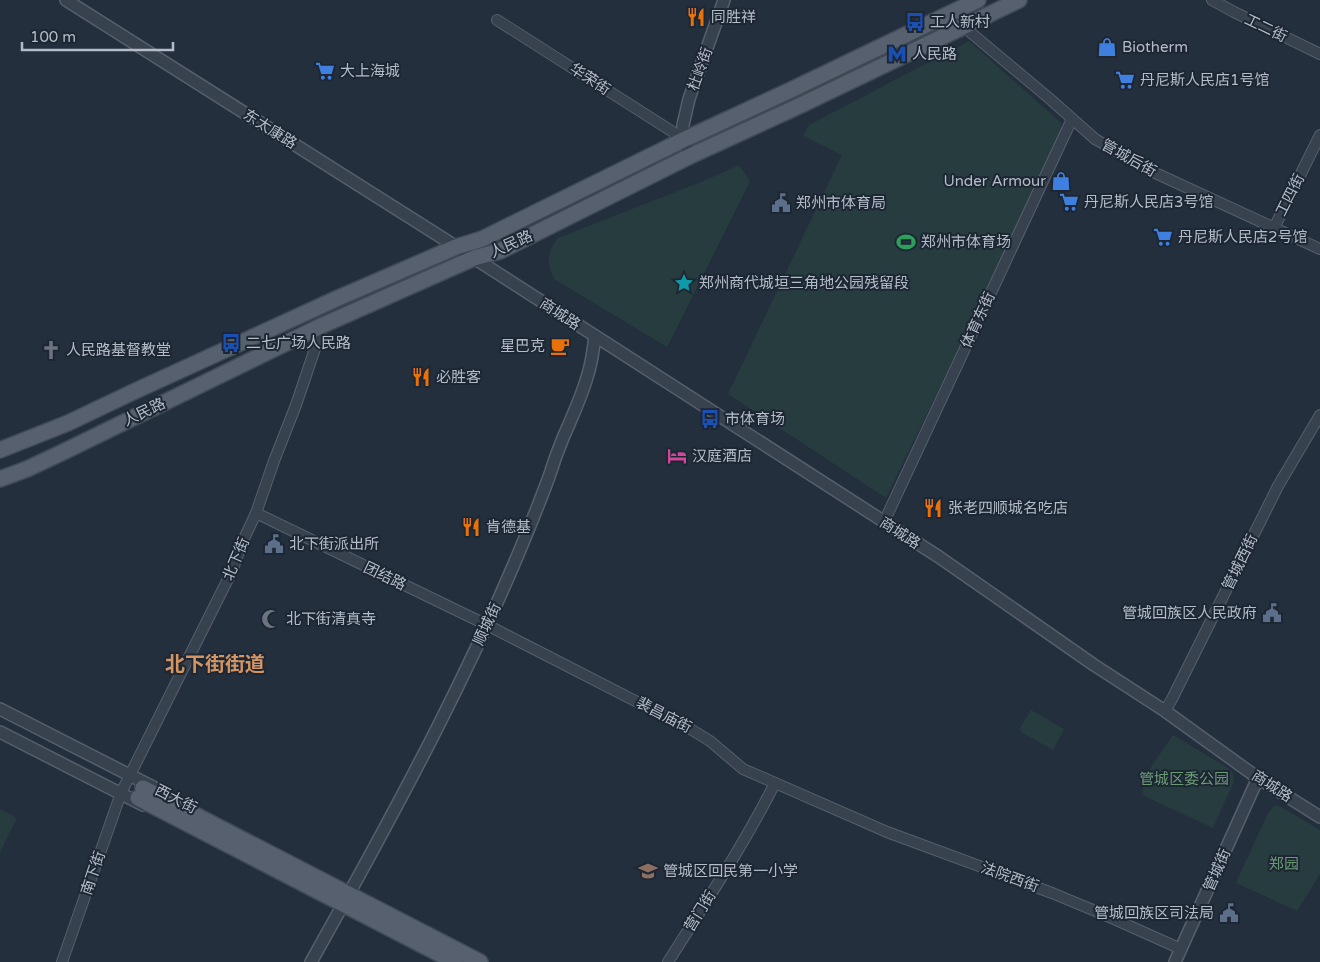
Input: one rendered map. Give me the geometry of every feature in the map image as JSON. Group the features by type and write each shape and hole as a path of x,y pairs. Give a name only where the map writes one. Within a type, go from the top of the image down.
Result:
{"main road":[{"name":"人民路","path":"0,450 68,423 336,299 456,247 482,238 978,0"},
{"name":"人民路","path":"0,479 61,453 323,325 474,258 500,251 690,156 1019,0"},
{"name":"西大街","path":"141,793 347,899 480,962"},
{"name":"西大街","path":"347,899 454,962"}],"street":[{"name":"东太康路","path":"66,0 474,258"},
{"name":"杜岭街","path":"683,140 689,99 724,0"},
{"name":"工二街","path":"1212,0 1320,54"},
{"name":"华荣街","path":"497,20 683,140"},
{"name":"管城后街","path":"964,26 1095,139 1151,171 1320,249"},
{"name":"体育东街","path":"884,522 1072,119"},
{"name":"工四街","path":"1274,228 1320,135"},
{"path":"683,140 690,156"},
{"name":"商城路","path":"474,258 945,561 1094,665 1165,711 1258,778 1320,817"},
{"name":"北下街","path":"125,784 233,569 296,405 323,325"},
{"name":"顺城街","path":"311,962 347,899 432,737 487,625 526,535 581,395 589,373 596,337"},
{"name":"管城西街","path":"1165,711 1278,486 1320,415"},
{"name":"团结路","path":"256,513 487,625"},
{"name":"裴昌庙街","path":"487,625 692,730 710,741 743,769 837,810"},
{"name":"西大街","path":"0,709 323,900 347,899"},
{"name":"西大街","path":"0,732 125,784 333,880 347,899"},
{"name":"管城街","path":"1175,962 1258,778"},
{"name":"营门街","path":"668,962 755,822 776,783"},
{"name":"南下街","path":"62,962 125,784"},
{"name":"法院西街","path":"837,810 926,847 1052,893 1181,949"}],"green space":[{"name":"郑州市体育场","path":"969,41 1060,122 1063,133 886,498 728,394 842,155 803,136 809,125"},
{"path":"739,165 750,181 667,347 554,279 549,257 558,238 706,180"},
{"path":"1031,710 1064,729 1053,750 1021,732 1020,728"},
{"name":"管城区委公园","path":"1173,735 1228,768 1233,774 1234,781 1213,828 1142,795 1144,778"},
{"name":"郑园","path":"1276,805 1320,830 1320,874 1297,911 1236,883 1267,815"},
{"path":"0,809 17,818 0,853"}],"place":[{"name":"同胜祥","path":"696,17"},
{"name":"工人新村","path":"915,22"},
{"name":"Biotherm","path":"1107,47"},
{"name":"人民路","path":"897,54"},
{"name":"大上海城","path":"325,71"},
{"name":"丹尼斯人民店1号馆","path":"1125,80"},
{"name":"Under Armour","path":"1061,181"},
{"name":"丹尼斯人民店3号馆","path":"1069,202"},
{"name":"郑州市体育局","path":"781,203"},
{"name":"丹尼斯人民店2号馆","path":"1163,237"},
{"name":"郑州市体育场","path":"906,242"},
{"name":"郑州商代城垣三角地公园残留段","path":"684,283"},
{"name":"二七广场人民路","path":"231,343"},
{"name":"星巴克","path":"560,346"},
{"name":"人民路基督教堂","path":"51,350"},
{"name":"必胜客","path":"421,377"},
{"name":"市体育场","path":"710,419"},
{"name":"汉庭酒店","path":"677,456"},
{"name":"张老四顺城名吃店","path":"933,508"},
{"name":"肯德基","path":"471,527"},
{"name":"北下街派出所","path":"274,544"},
{"name":"管城回族区人民政府","path":"1272,613"},
{"name":"北下街清真寺","path":"271,619"},
{"name":"管城区回民第一小学","path":"648,871"},
{"name":"管城回族区司法局","path":"1229,913"}],"district":[{"name":"北下街街道","path":"215,665"}]}
